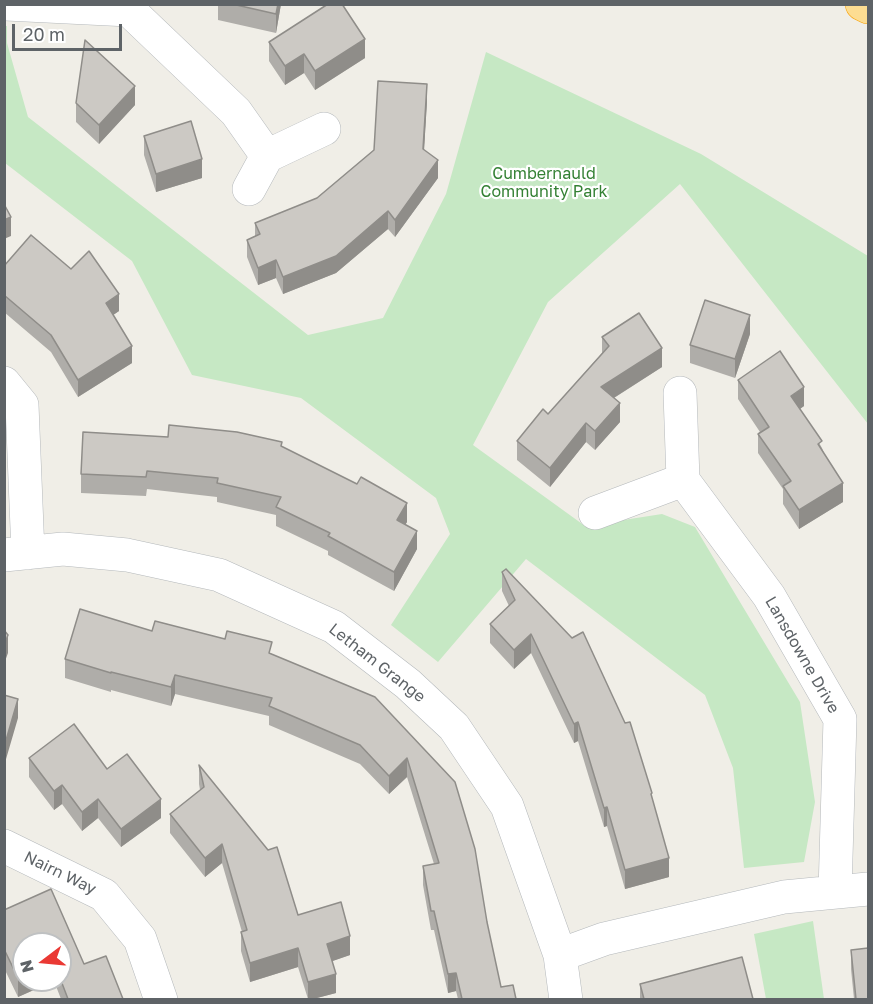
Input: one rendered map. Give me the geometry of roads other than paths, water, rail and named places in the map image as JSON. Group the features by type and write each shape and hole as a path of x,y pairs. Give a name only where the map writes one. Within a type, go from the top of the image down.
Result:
{"highway":[{"path":"862,4 868,7"}],"street":[{"path":"6,4 129,10 236,112 267,156"},
{"path":"249,189 267,156 324,129"},
{"path":"4,383 22,405 16,554"},
{"path":"595,513 683,480 680,393"},
{"name":"Lansdowne Drive","path":"683,480 769,596 840,718 835,892"},
{"name":"Letham Grange","path":"16,554 63,549 127,555 219,575 334,627 408,684 454,727 507,806 561,955 566,999"},
{"name":"Nairn Way","path":"4,846 104,895 140,939 161,999"},
{"path":"561,955 604,939 784,897 868,889"}],"park label":[{"name":"Cumbernauld Community Park","path":"544,183"}]}
